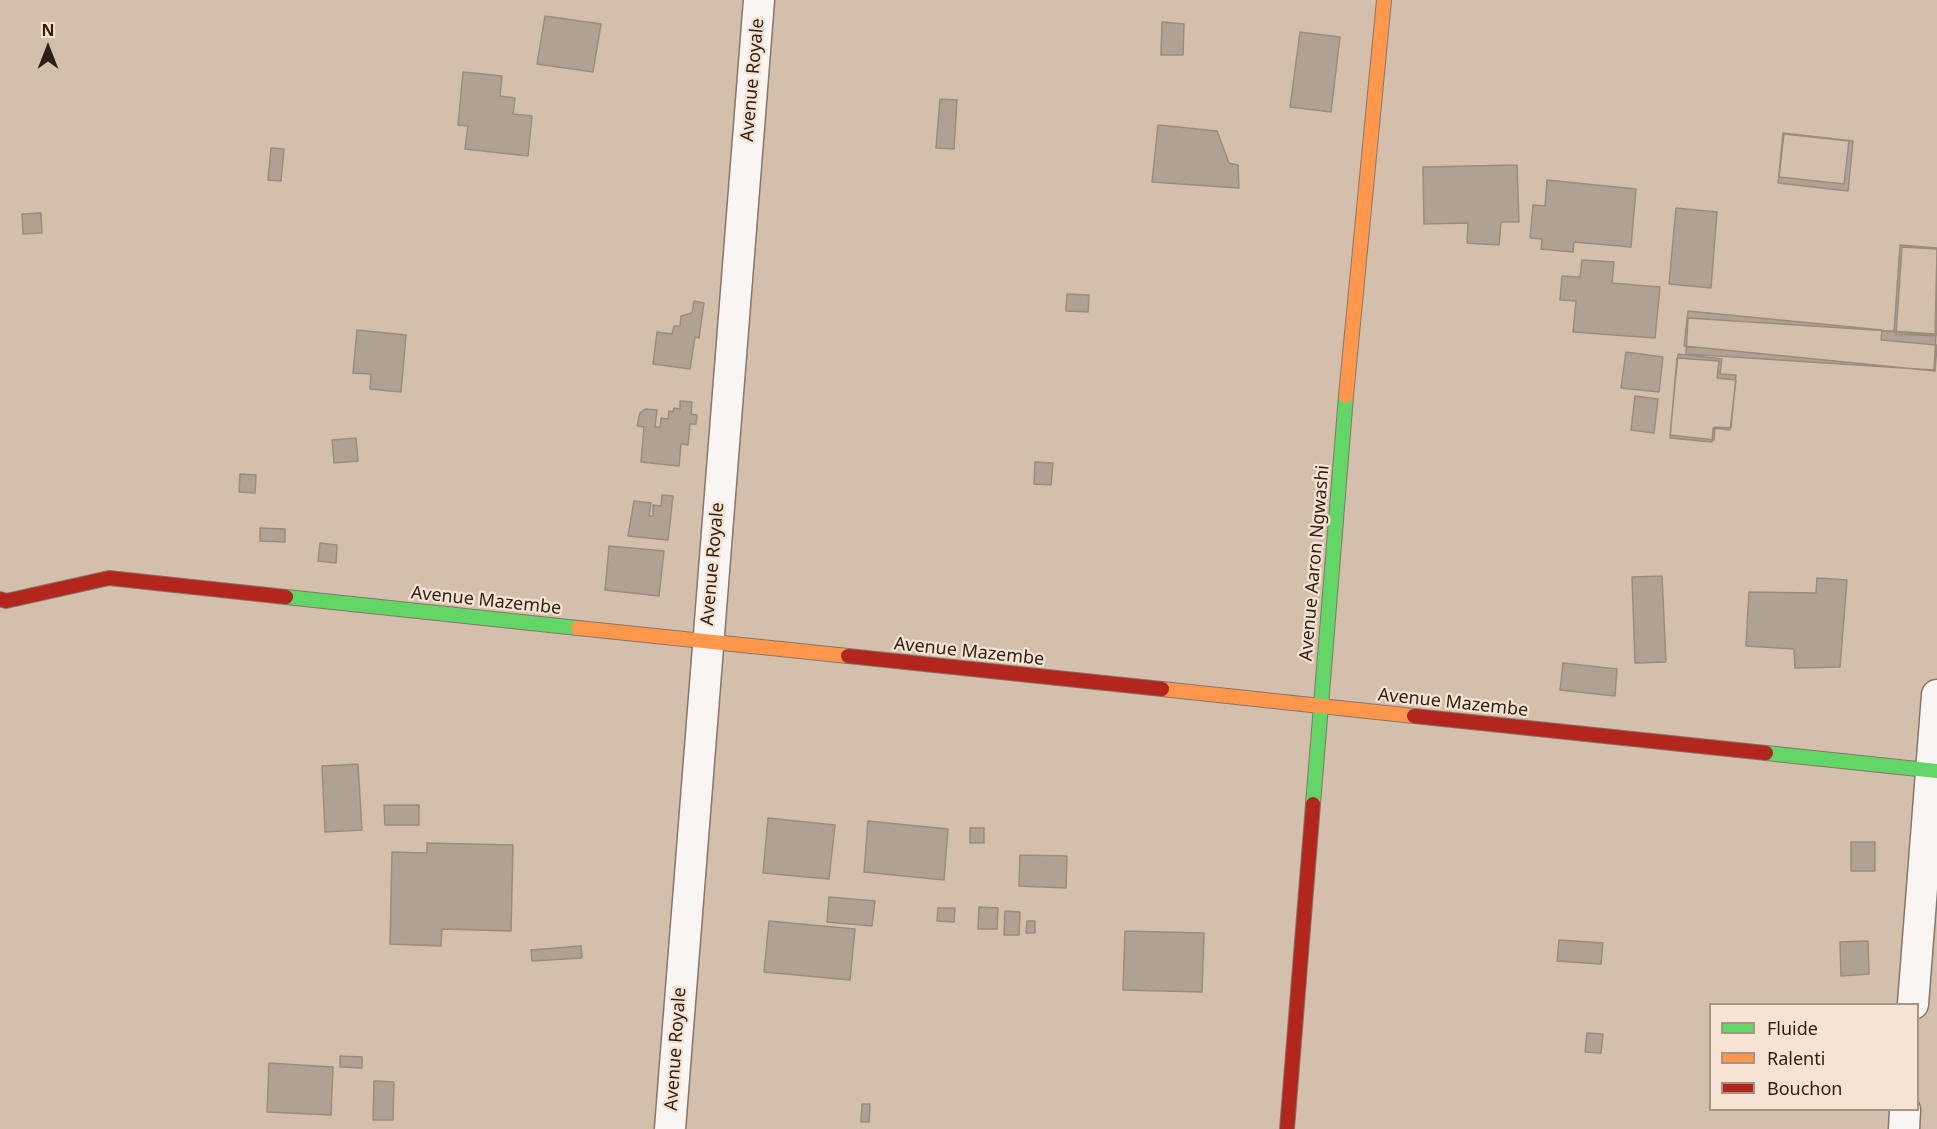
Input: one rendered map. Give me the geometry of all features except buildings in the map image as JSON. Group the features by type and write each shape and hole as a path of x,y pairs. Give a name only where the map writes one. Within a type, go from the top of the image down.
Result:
{"street":[{"name":"Avenue Royale","path":"670,1129 759,0"},
{"name":"Avenue Aaron Ngwashi","path":"1287,1129 1352,328 1384,0"},
{"name":"Avenue Mazembe","path":"0,599 6,601 109,578 1934,771"},
{"path":"1913,1003 1934,771 1937,695"},
{"path":"1904,1129 1905,1111"}],"traffic: fast":[{"path":"1313,804 1346,396"},
{"path":"286,597 578,628"},
{"path":"1766,753 1937,771"}],"traffic: slow":[{"path":"1346,396 1384,0"},
{"path":"578,628 848,656"},
{"path":"1162,689 1414,716"}],"traffic: jam":[{"path":"0,599 6,601 109,578 286,597"},
{"path":"848,656 1162,689"},
{"path":"1414,716 1766,753"},
{"path":"1287,1129 1313,804"}]}
